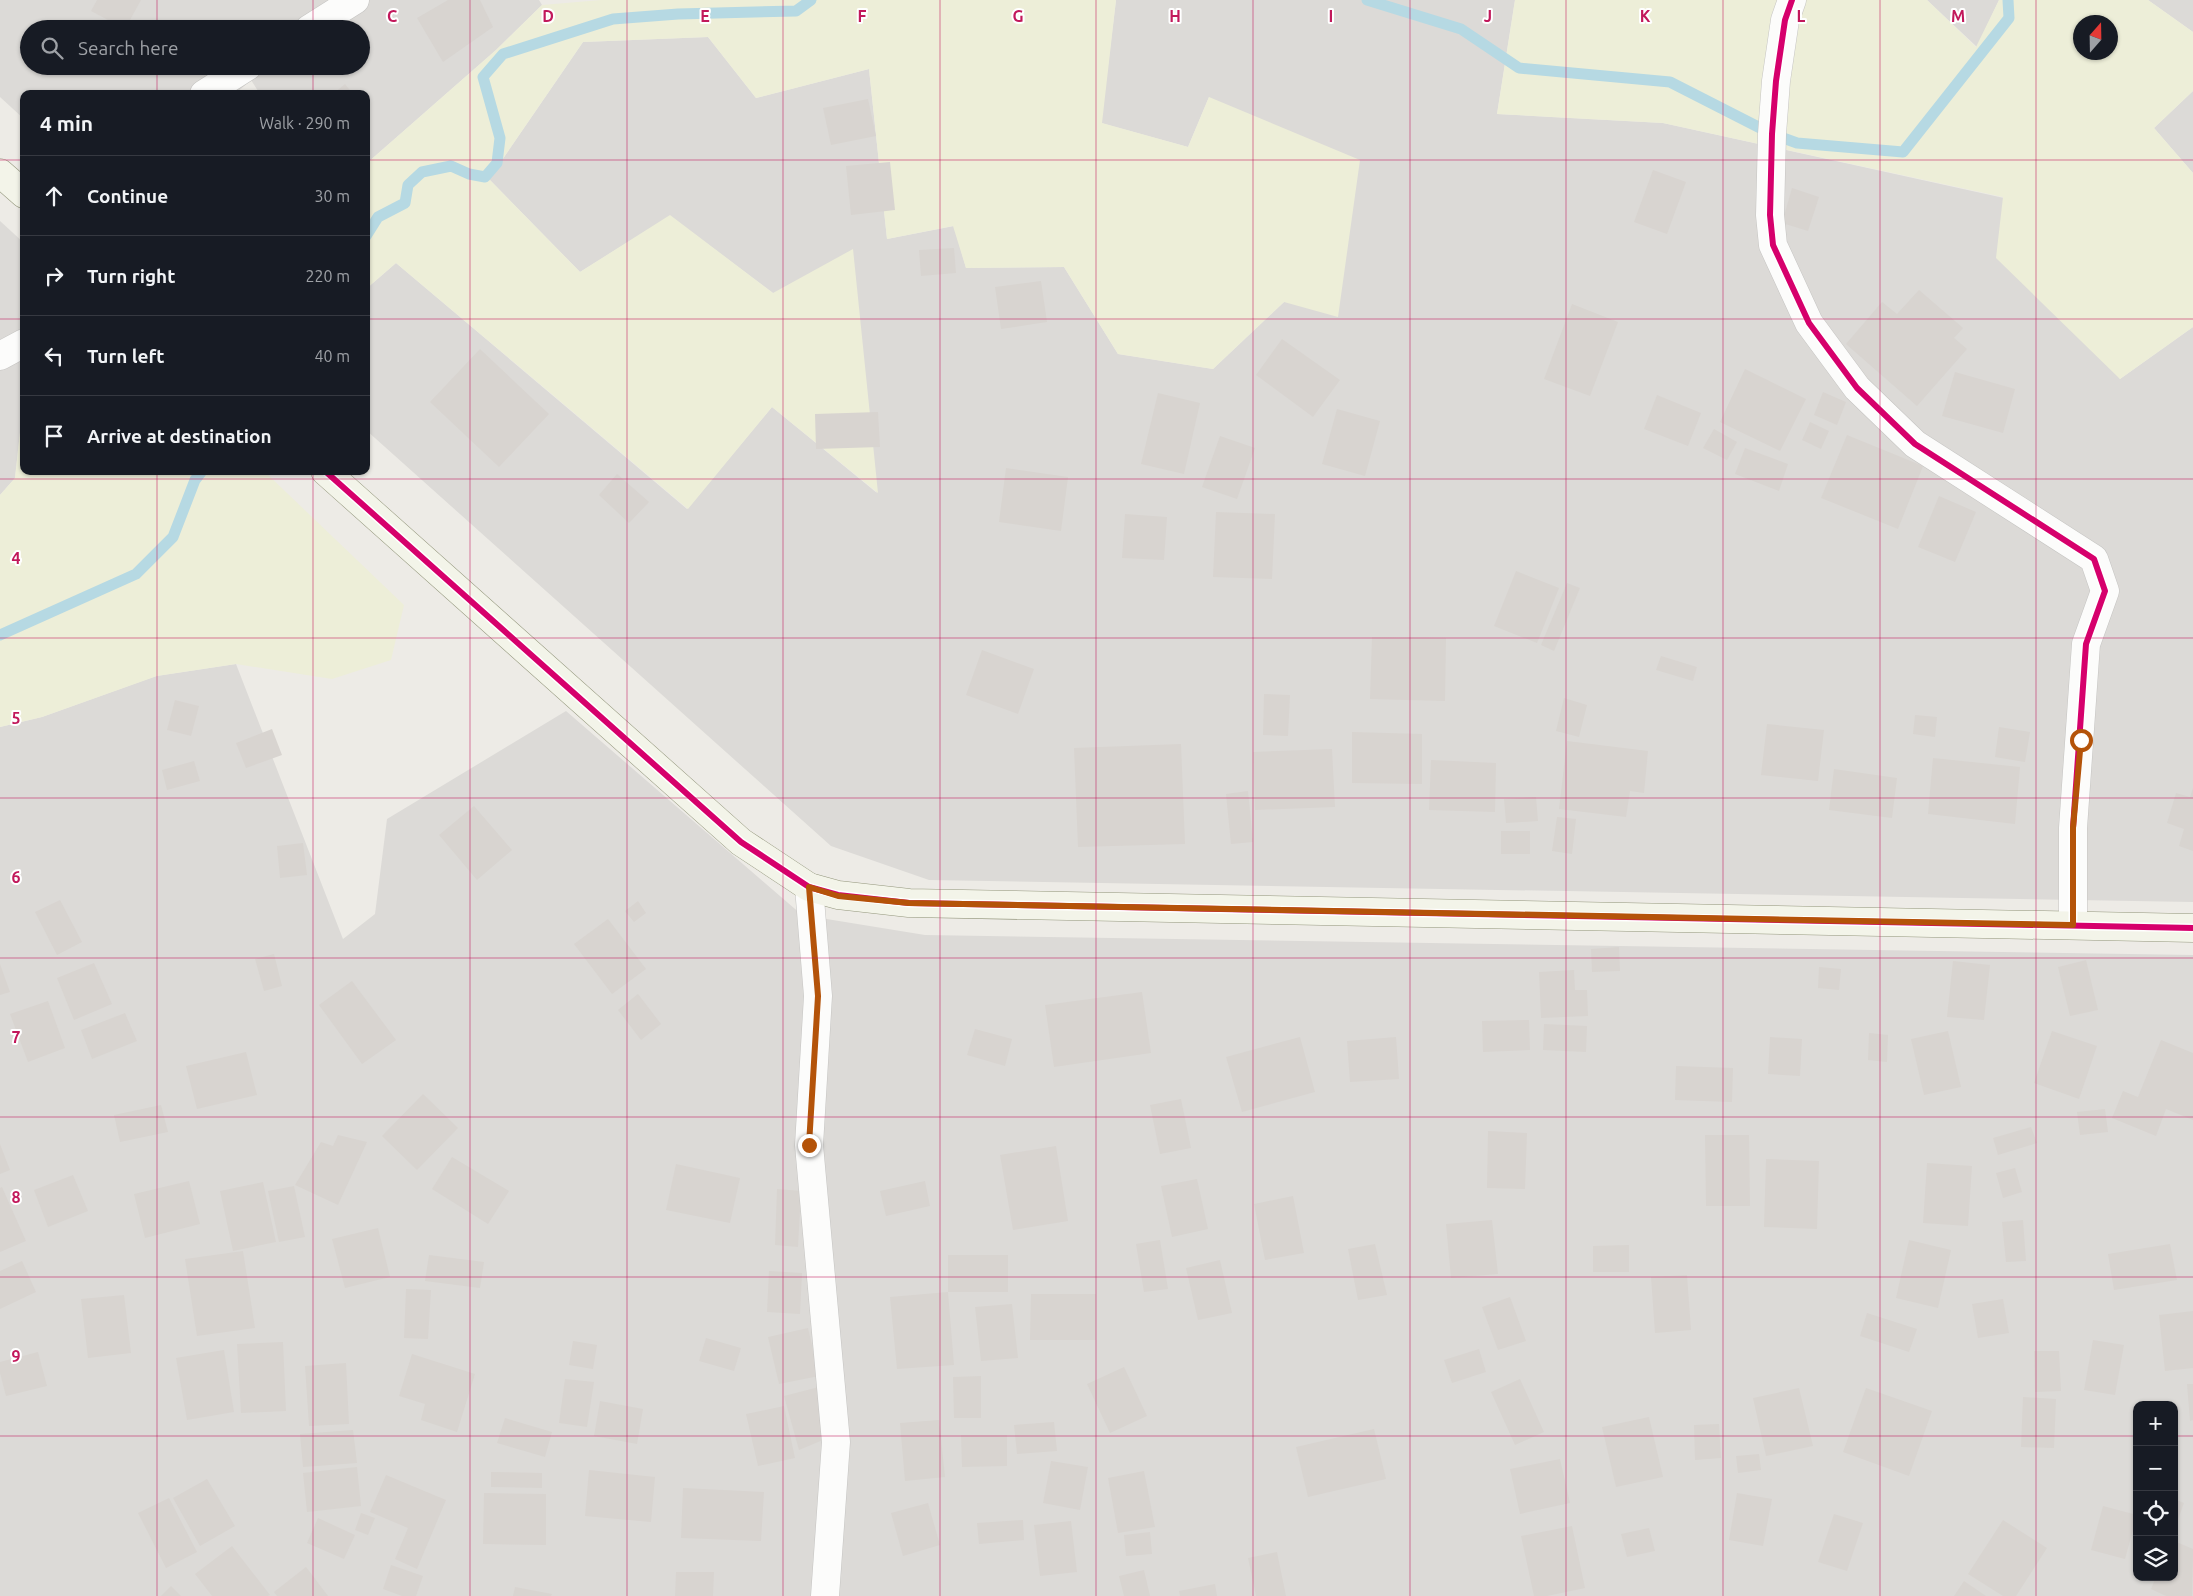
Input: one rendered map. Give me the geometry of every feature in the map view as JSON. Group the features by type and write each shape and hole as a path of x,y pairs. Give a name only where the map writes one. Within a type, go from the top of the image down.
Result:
{"street":[{"path":"323,20 355,0"},
{"path":"1792,0 1785,20 1776,81 1772,134 1770,215 1773,245 1809,323 1857,388 1915,444 2094,559 2105,591 2086,644 2073,828 2073,925"},
{"path":"210,90 234,75"},
{"path":"0,172 20,190"},
{"path":"0,356 20,345"},
{"path":"329,475 740,842 809,887 838,896 909,903 2193,928"},
{"path":"809,887 818,996 809,1145 821,1295 836,1442 825,1596"}],"shaded area":[{"path":"0,0 539,0 542,5 496,50 370,160 370,90 257,90 251,80 240,90 20,90 20,115 0,97"},
{"path":"1116,0 1515,0 1497,114 1663,123 2004,198 2120,379 2193,327 2193,902 929,880 831,846 370,434 370,286 396,263 687,509 772,407 877,493 773,293 670,216 580,272 489,179 583,42 708,37 756,98 869,69 887,239 954,226 966,268 1064,267 1118,354 1213,369 1284,302 1209,97 1188,147 1101,123"},
{"path":"1927,0 1999,0 1977,47"},
{"path":"2148,0 2193,0 2193,32"},
{"path":"2193,91 2193,173 2154,128"},
{"path":"0,221 20,239 20,432 15,478 0,495"},
{"path":"236,664 343,939 375,914 387,819 566,711 802,915 925,935 2193,955 2193,1596 0,1596 0,727 42,717 156,676"}],"green space":[{"path":"601,0 1116,0 1102,123 1188,147 1209,97 1360,160 1338,317 1284,302 1213,369 1118,354 1064,267 966,268 953,226 887,239 869,69 756,98 708,37 583,42 489,179 580,272 670,215 773,293 853,249 878,493 772,407 688,509 396,263 370,286 370,160 496,50 542,5"},
{"path":"1515,0 1927,0 1976,47 1999,0 2148,0 2193,32 2193,91 2154,128 2193,173 2193,327 2120,379 1996,258 2003,197 1663,123 1497,114"},
{"path":"20,432 20,475 268,475 404,605 391,660 332,679 236,664 157,676 42,717 0,727 0,495 15,478"}],"building":[{"path":"97,0 141,0 130,20 108,20 91,11"},
{"path":"448,0 480,0 493,27 443,62 417,18"},
{"path":"345,84 350,90 338,90"},
{"path":"868,99 876,136 831,145 823,108"},
{"path":"890,162 895,210 851,215 846,166"},
{"path":"1653,170 1686,182 1667,234 1634,222"},
{"path":"1792,188 1819,197 1808,231 1782,223"},
{"path":"954,248 956,273 921,276 919,250"},
{"path":"1041,281 1047,322 1001,329 995,287"},
{"path":"1919,290 1963,328 1954,338 1967,349 1917,406 1846,344 1882,302 1897,314"},
{"path":"1572,304 1618,322 1590,396 1544,379"},
{"path":"1282,339 1340,380 1313,417 1256,375"},
{"path":"480,349 549,414 499,467 430,402"},
{"path":"1745,369 1806,399 1780,451 1720,422"},
{"path":"1955,372 2015,389 2003,433 1942,416"},
{"path":"1823,392 1846,402 1837,425 1814,415"},
{"path":"1158,393 1200,403 1184,474 1141,464"},
{"path":"1657,395 1701,413 1688,446 1644,429"},
{"path":"1337,409 1380,421 1365,476 1322,464"},
{"path":"878,412 880,447 816,449 815,414"},
{"path":"1810,422 1829,431 1821,449 1802,440"},
{"path":"1714,429 1737,442 1727,460 1703,448"},
{"path":"1847,435 1923,466 1898,529 1821,498"},
{"path":"1220,436 1255,448 1237,499 1202,487"},
{"path":"1745,448 1788,464 1779,491 1735,474"},
{"path":"1006,468 1068,477 1061,531 999,522"},
{"path":"617,474 649,502 629,523 599,495"},
{"path":"1939,496 1976,512 1955,562 1918,547"},
{"path":"1216,512 1275,514 1272,579 1213,577"},
{"path":"1125,514 1167,517 1164,560 1122,558"},
{"path":"1516,571 1559,588 1537,643 1494,626"},
{"path":"1567,583 1580,588 1554,651 1541,645"},
{"path":"1372,637 1446,638 1445,701 1370,699"},
{"path":"982,650 1034,669 1018,714 966,695"},
{"path":"1661,656 1697,667 1693,681 1656,670"},
{"path":"1264,694 1290,695 1288,736 1263,735"},
{"path":"1564,698 1587,705 1579,737 1556,731"},
{"path":"175,700 199,706 191,736 167,730"},
{"path":"1915,715 1937,717 1935,737 1913,734"},
{"path":"1767,724 1824,730 1818,781 1761,775"},
{"path":"1999,727 2030,732 2025,762 1995,757"},
{"path":"272,729 282,755 246,768 236,743"},
{"path":"1352,732 1422,734 1422,784 1352,783"},
{"path":"1567,741 1648,751 1644,793 1630,791 1626,817 1559,809"},
{"path":"1181,744 1185,844 1078,847 1074,748"},
{"path":"1332,749 1335,807 1255,810 1253,752"},
{"path":"1933,758 2020,767 2015,824 1928,814"},
{"path":"1431,760 1496,763 1495,812 1429,810"},
{"path":"194,761 200,781 167,790 162,770"},
{"path":"1834,769 1897,778 1892,818 1829,810"},
{"path":"2193,788 2193,851 2179,846 2184,829 2167,823 2176,793 2190,797"},
{"path":"1248,791 1253,842 1231,844 1226,794"},
{"path":"1536,797 1538,821 1506,823 1504,799"},
{"path":"474,806 512,850 477,880 439,835"},
{"path":"1557,817 1576,819 1572,854 1552,851"},
{"path":"1501,831 1530,831 1530,854 1501,854"},
{"path":"303,843 307,875 280,878 277,846"},
{"path":"60,900 82,942 57,955 35,912"},
{"path":"638,901 646,913 634,922 625,911"},
{"path":"608,919 646,969 612,994 574,944"},
{"path":"1619,947 1620,971 1592,972 1591,949"},
{"path":"274,954 282,986 264,991 255,959"},
{"path":"2086,960 2098,1010 2070,1016 2058,967"},
{"path":"1953,961 1990,965 1984,1020 1947,1017"},
{"path":"94,963 112,1004 74,1020 57,978"},
{"path":"0,964 10,992 0,995"},
{"path":"1819,967 1841,969 1839,990 1818,988"},
{"path":"1574,970 1575,990 1587,990 1588,1016 1541,1018 1539,972"},
{"path":"352,981 396,1040 362,1064 319,1005"},
{"path":"1142,992 1151,1053 1054,1067 1045,1005"},
{"path":"638,994 661,1024 641,1040 618,1010"},
{"path":"48,1001 65,1048 28,1062 10,1014"},
{"path":"125,1013 137,1041 92,1059 81,1030"},
{"path":"1529,1020 1530,1050 1483,1052 1482,1021"},
{"path":"1544,1024 1587,1026 1586,1052 1543,1050"},
{"path":"975,1029 1012,1039 1005,1066 967,1055"},
{"path":"1948,1031 1961,1087 1924,1095 1911,1039"},
{"path":"2052,1031 2097,1046 2079,1099 2034,1083"},
{"path":"1869,1033 1888,1035 1887,1062 1868,1060"},
{"path":"1300,1037 1315,1092 1242,1112 1226,1057"},
{"path":"1396,1037 1399,1079 1350,1082 1347,1041"},
{"path":"1770,1037 1802,1039 1800,1076 1768,1074"},
{"path":"2161,1040 2193,1053 2193,1120 2166,1109 2156,1136 2112,1118 2123,1091 2138,1097"},
{"path":"246,1052 257,1095 197,1109 186,1066"},
{"path":"1676,1066 1733,1068 1732,1102 1675,1100"},
{"path":"423,1094 458,1128 417,1170 382,1136"},
{"path":"1181,1099 1191,1148 1160,1154 1150,1105"},
{"path":"161,1105 168,1132 120,1142 114,1115"},
{"path":"2105,1109 2108,1132 2080,1135 2077,1112"},
{"path":"2031,1127 2037,1143 1998,1155 1993,1138"},
{"path":"1488,1131 1527,1133 1525,1189 1487,1188"},
{"path":"338,1135 367,1142 338,1205 295,1185 321,1142 333,1146"},
{"path":"1705,1135 1749,1135 1750,1206 1706,1206"},
{"path":"0,1144 10,1170 0,1174"},
{"path":"1056,1146 1068,1221 1013,1230 1000,1155"},
{"path":"452,1157 509,1191 488,1224 432,1189"},
{"path":"1766,1159 1819,1161 1817,1229 1764,1227"},
{"path":"1927,1163 1972,1166 1968,1226 1923,1223"},
{"path":"676,1164 740,1178 730,1223 666,1210"},
{"path":"2015,1168 2022,1192 2003,1198 1996,1173"},
{"path":"73,1175 88,1211 48,1227 34,1190"},
{"path":"1197,1179 1208,1229 1172,1237 1161,1186"},
{"path":"189,1181 200,1224 145,1238 134,1194"},
{"path":"925,1181 930,1206 886,1216 880,1191"},
{"path":"263,1182 276,1242 233,1251 220,1191"},
{"path":"294,1186 305,1237 279,1242 268,1191"},
{"path":"2,1187 26,1241 0,1252 0,1188"},
{"path":"777,1189 801,1191 798,1247 775,1245"},
{"path":"1293,1196 1304,1253 1265,1260 1254,1204"},
{"path":"1492,1220 1498,1274 1451,1278 1446,1224"},
{"path":"2023,1220 2026,1261 2006,1262 2002,1222"},
{"path":"378,1228 390,1277 345,1288 332,1239"},
{"path":"1160,1240 1168,1289 1144,1292 1136,1244"},
{"path":"1909,1240 1951,1250 1938,1308 1896,1298"},
{"path":"1375,1244 1387,1295 1358,1300 1348,1249"},
{"path":"2170,1244 2177,1280 2114,1290 2108,1254"},
{"path":"1629,1245 1629,1272 1593,1272 1593,1246"},
{"path":"243,1251 255,1328 197,1336 185,1259"},
{"path":"429,1255 484,1262 480,1288 425,1281"},
{"path":"948,1255 1008,1255 1008,1292 948,1292"},
{"path":"1220,1260 1232,1313 1198,1320 1186,1268"},
{"path":"22,1261 36,1292 0,1309 0,1271"},
{"path":"769,1271 802,1273 800,1314 767,1312"},
{"path":"1687,1275 1691,1330 1655,1333 1651,1277"},
{"path":"406,1289 431,1290 428,1339 404,1338"},
{"path":"948,1292 954,1365 897,1369 890,1297"},
{"path":"1031,1294 1096,1294 1096,1340 1030,1340"},
{"path":"124,1295 131,1353 88,1358 81,1299"},
{"path":"1510,1297 1526,1341 1498,1350 1482,1307"},
{"path":"2003,1299 2009,1333 1978,1338 1972,1304"},
{"path":"1012,1304 1018,1358 981,1361 975,1307"},
{"path":"2193,1311 2193,1368 2165,1371 2159,1315"},
{"path":"1867,1313 1917,1329 1909,1352 1860,1336"},
{"path":"808,1328 819,1376 779,1384 768,1337"},
{"path":"706,1338 741,1348 734,1371 699,1361"},
{"path":"2093,1340 2124,1345 2115,1395 2084,1390"},
{"path":"573,1341 597,1345 593,1369 569,1365"},
{"path":"283,1342 286,1411 241,1413 237,1344"},
{"path":"1479,1349 1486,1372 1452,1383 1444,1360"},
{"path":"224,1350 234,1412 187,1420 176,1358"},
{"path":"2034,1351 2059,1351 2061,1391 2035,1392"},
{"path":"38,1352 47,1386 6,1396 0,1373 0,1362"},
{"path":"412,1354 475,1374 457,1432 421,1420 425,1404 399,1396"},
{"path":"346,1363 349,1424 309,1426 305,1366"},
{"path":"1124,1367 1147,1416 1110,1433 1087,1384"},
{"path":"981,1376 981,1418 954,1418 953,1377"},
{"path":"565,1379 594,1382 587,1427 559,1423"},
{"path":"1520,1379 1544,1432 1515,1445 1491,1392"},
{"path":"2187,1384 2193,1384 2193,1420 2190,1421"},
{"path":"819,1387 823,1440 799,1450 784,1396"},
{"path":"1799,1388 1813,1446 1766,1456 1753,1398"},
{"path":"1866,1388 1932,1411 1909,1476 1843,1452"},
{"path":"2023,1397 2056,1399 2054,1448 2021,1447"},
{"path":"600,1401 643,1409 637,1444 594,1436"},
{"path":"784,1406 795,1458 758,1466 746,1414"},
{"path":"1649,1417 1663,1477 1616,1487 1602,1427"},
{"path":"505,1418 552,1432 545,1457 497,1443"},
{"path":"939,1420 945,1477 905,1481 900,1423"},
{"path":"1054,1422 1057,1451 1017,1454 1014,1425"},
{"path":"1719,1424 1721,1458 1695,1460 1694,1425"},
{"path":"1374,1429 1386,1479 1308,1497 1296,1447"},
{"path":"353,1430 357,1463 303,1467 300,1434"},
{"path":"961,1435 1007,1435 1007,1466 962,1467"},
{"path":"1759,1454 1761,1470 1738,1473 1736,1456"},
{"path":"1560,1459 1570,1503 1520,1514 1510,1469"},
{"path":"1051,1461 1088,1467 1080,1510 1043,1503"},
{"path":"357,1467 361,1506 307,1512 303,1473"},
{"path":"589,1470 655,1477 651,1522 585,1516"},
{"path":"1144,1471 1155,1527 1118,1533 1108,1478"},
{"path":"491,1472 542,1473 542,1488 491,1487"},
{"path":"386,1475 446,1500 417,1569 395,1559 408,1528 370,1512"},
{"path":"207,1479 235,1526 200,1546 173,1498"},
{"path":"683,1488 764,1492 761,1541 681,1538"},
{"path":"484,1493 546,1494 546,1545 483,1544"},
{"path":"1737,1493 1772,1499 1763,1546 1729,1540"},
{"path":"169,1498 197,1552 166,1568 138,1513"},
{"path":"2178,1501 2184,1503 2178,1519"},
{"path":"928,1503 940,1545 903,1556 891,1513"},
{"path":"2103,1506 2133,1514 2133,1530 2125,1559 2091,1550"},
{"path":"361,1513 375,1518 368,1535 355,1530"},
{"path":"1834,1514 1863,1523 1847,1571 1818,1562"},
{"path":"318,1518 355,1535 344,1559 307,1543"},
{"path":"1023,1520 1024,1540 979,1544 977,1523"},
{"path":"2003,1520 2047,1548 2016,1596 2003,1596 1968,1574"},
{"path":"1071,1521 1077,1572 1040,1576 1034,1525"},
{"path":"1572,1526 1585,1588 1547,1596 1534,1596 1521,1536"},
{"path":"1649,1528 1655,1551 1627,1557 1621,1534"},
{"path":"1150,1532 1152,1554 1126,1556 1124,1535"},
{"path":"2178,1543 2193,1549 2192,1596 2166,1596 2151,1589 2154,1581 2178,1581"},
{"path":"232,1546 270,1595 212,1596 195,1574"},
{"path":"1277,1552 1286,1596 1256,1596 1248,1558"},
{"path":"391,1565 423,1576 416,1596 402,1596 383,1589"},
{"path":"306,1567 328,1596 277,1596 274,1592"},
{"path":"1144,1570 1150,1596 1124,1596 1119,1576"},
{"path":"676,1572 714,1572 713,1596 675,1596"},
{"path":"1964,1581 1986,1596 1954,1596"},
{"path":"1215,1584 1217,1596 1180,1596 1179,1591"},
{"path":"171,1586 181,1596 161,1596"},
{"path":"515,1587 552,1594 551,1596 513,1596"}],"waterway":[{"path":"370,230 378,217 405,203 408,185 422,172 451,166 469,174 485,177 497,163 500,138 483,77 503,54 613,19 678,14 796,11 811,0"},
{"path":"1367,0 1461,29 1519,68 1670,82 1772,134 1797,143 1903,152 2009,18 2008,0"},
{"path":"0,635 136,574 173,537 195,480 199,475"}],"cycle path":[{"path":"1792,0 1785,20 1776,81 1772,134 1770,215 1773,245 1809,323 1857,388 1915,444 2094,559 2105,591 2086,644 2073,828 2073,925"},
{"path":"329,475 741,842 809,887 838,895 909,903 2193,928"}],"route":[{"path":"809,1145 818,996 809,887 838,896 909,903 2073,925 2073,828 2081,740"}]}
